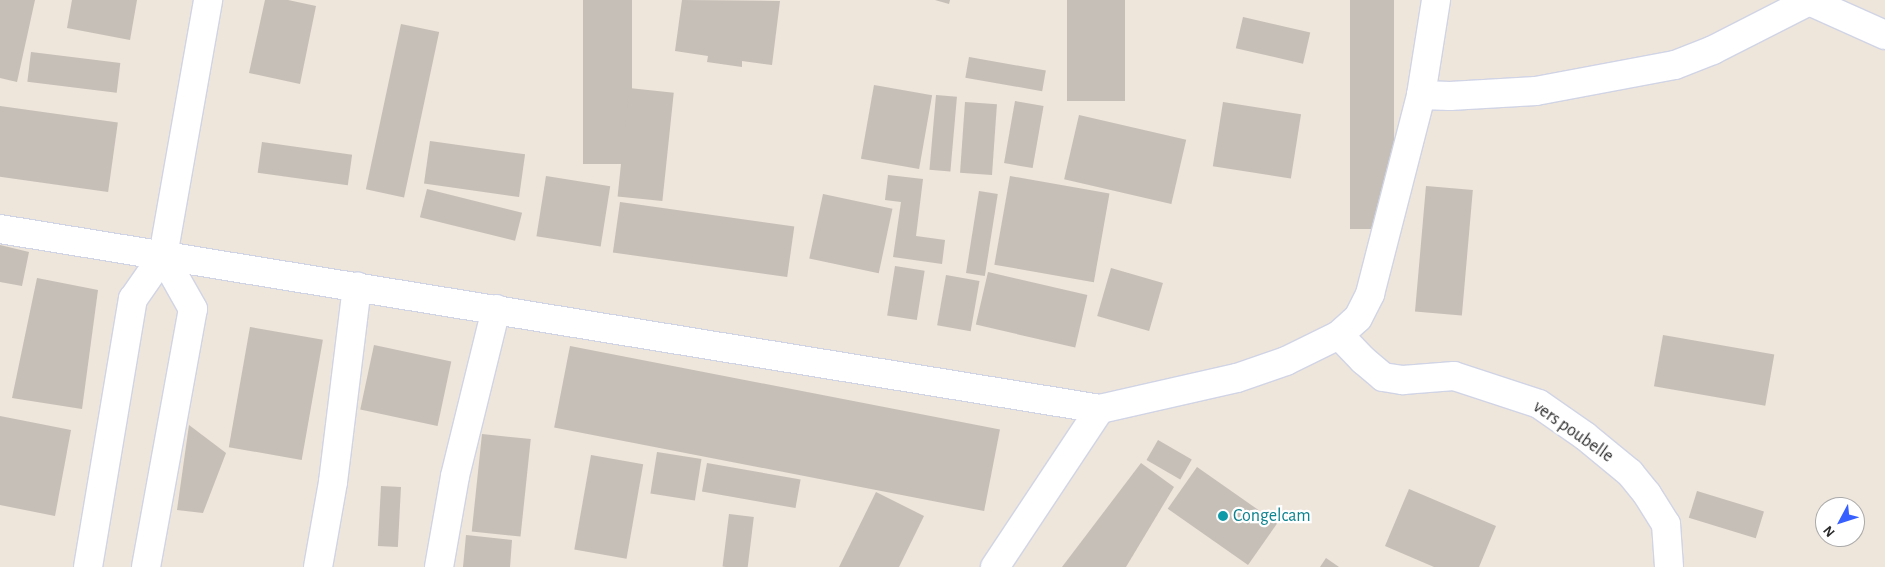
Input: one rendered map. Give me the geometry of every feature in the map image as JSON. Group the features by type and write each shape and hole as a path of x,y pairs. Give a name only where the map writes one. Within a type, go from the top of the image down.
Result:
{"street":[{"path":"88,567 132,299 163,256 208,0"},
{"path":"0,229 1100,409 1237,378 1286,361 1339,335 1358,318 1370,294 1420,95 1436,0"},
{"path":"1420,95 1450,96 1536,91 1675,65 1713,50 1810,0 1885,35"},
{"path":"146,567 193,309 163,256"},
{"path":"318,567 333,482 356,286"},
{"path":"439,567 455,476 496,309"},
{"name":"vers poubelle","path":"1339,335 1362,360 1383,377 1403,380 1454,376 1539,404 1585,436 1630,474 1647,494 1666,524 1670,567"},
{"path":"995,567 1100,409"}],"building":[{"path":"0,0 35,0 17,82 0,78"},
{"path":"72,0 137,0 130,40 67,28"},
{"path":"265,0 288,0 316,6 300,84 249,73"},
{"path":"583,0 632,0 632,164 583,164"},
{"path":"682,0 780,1 772,65 742,61 742,67 707,62 708,56 675,51"},
{"path":"935,0 950,0 949,4"},
{"path":"1067,0 1125,0 1125,101 1067,101"},
{"path":"1350,0 1394,0 1394,229 1350,229"},
{"path":"1243,17 1310,33 1303,64 1236,48"},
{"path":"401,24 439,32 404,197 366,189"},
{"path":"31,52 120,63 117,93 27,82"},
{"path":"969,57 1046,71 1042,91 965,78"},
{"path":"874,85 932,95 919,169 861,159"},
{"path":"629,88 674,93 662,201 618,196"},
{"path":"936,95 957,97 950,172 929,170"},
{"path":"1015,101 1044,106 1033,168 1004,163"},
{"path":"965,102 997,104 992,175 960,173"},
{"path":"1223,102 1301,114 1291,179 1213,166"},
{"path":"0,106 118,123 108,192 0,177"},
{"path":"1079,115 1186,140 1171,204 1064,179"},
{"path":"430,141 525,154 519,197 424,184"},
{"path":"262,142 352,155 348,185 258,173"},
{"path":"888,175 923,179 916,236 945,240 942,264 893,257 901,202 885,200"},
{"path":"546,176 610,186 601,246 536,236"},
{"path":"1010,176 1109,194 1094,282 994,265"},
{"path":"1426,186 1473,190 1462,316 1415,312"},
{"path":"427,189 522,213 515,241 420,217"},
{"path":"979,191 998,194 985,276 966,273"},
{"path":"823,194 892,209 879,273 809,259"},
{"path":"620,202 794,226 787,277 613,253"},
{"path":"0,245 29,252 22,286 0,282"},
{"path":"895,266 925,271 917,320 887,315"},
{"path":"1111,268 1163,283 1149,331 1097,316"},
{"path":"988,272 1087,295 1075,348 976,325"},
{"path":"946,275 979,281 971,331 937,325"},
{"path":"37,278 98,290 82,409 12,398"},
{"path":"250,327 323,340 302,460 229,447"},
{"path":"1663,335 1774,355 1765,406 1654,386"},
{"path":"374,345 451,361 438,426 360,410"},
{"path":"570,346 1000,430 984,511 554,427"},
{"path":"0,416 71,430 55,516 0,505"},
{"path":"189,425 226,453 203,513 177,510"},
{"path":"482,434 531,439 520,537 472,531"},
{"path":"1158,440 1192,460 1180,479 1146,460"},
{"path":"657,452 701,459 695,501 650,493"},
{"path":"591,455 643,464 627,559 574,550"},
{"path":"707,463 801,479 796,508 702,492"},
{"path":"1141,463 1174,487 1126,567 1062,567"},
{"name":"Congelcam","path":"1197,467 1277,523 1248,565 1168,509"},
{"path":"381,486 401,487 398,547 378,546"},
{"path":"1409,489 1496,526 1479,567 1434,567 1385,546"},
{"path":"1697,491 1764,511 1756,538 1689,518"},
{"path":"876,492 924,516 899,567 839,567"},
{"path":"729,514 754,517 748,567 723,567"},
{"path":"466,535 512,540 510,567 463,567"},
{"path":"1326,558 1339,567 1320,567"}],"place":[{"name":"Congelcam","path":"1223,516"}]}
